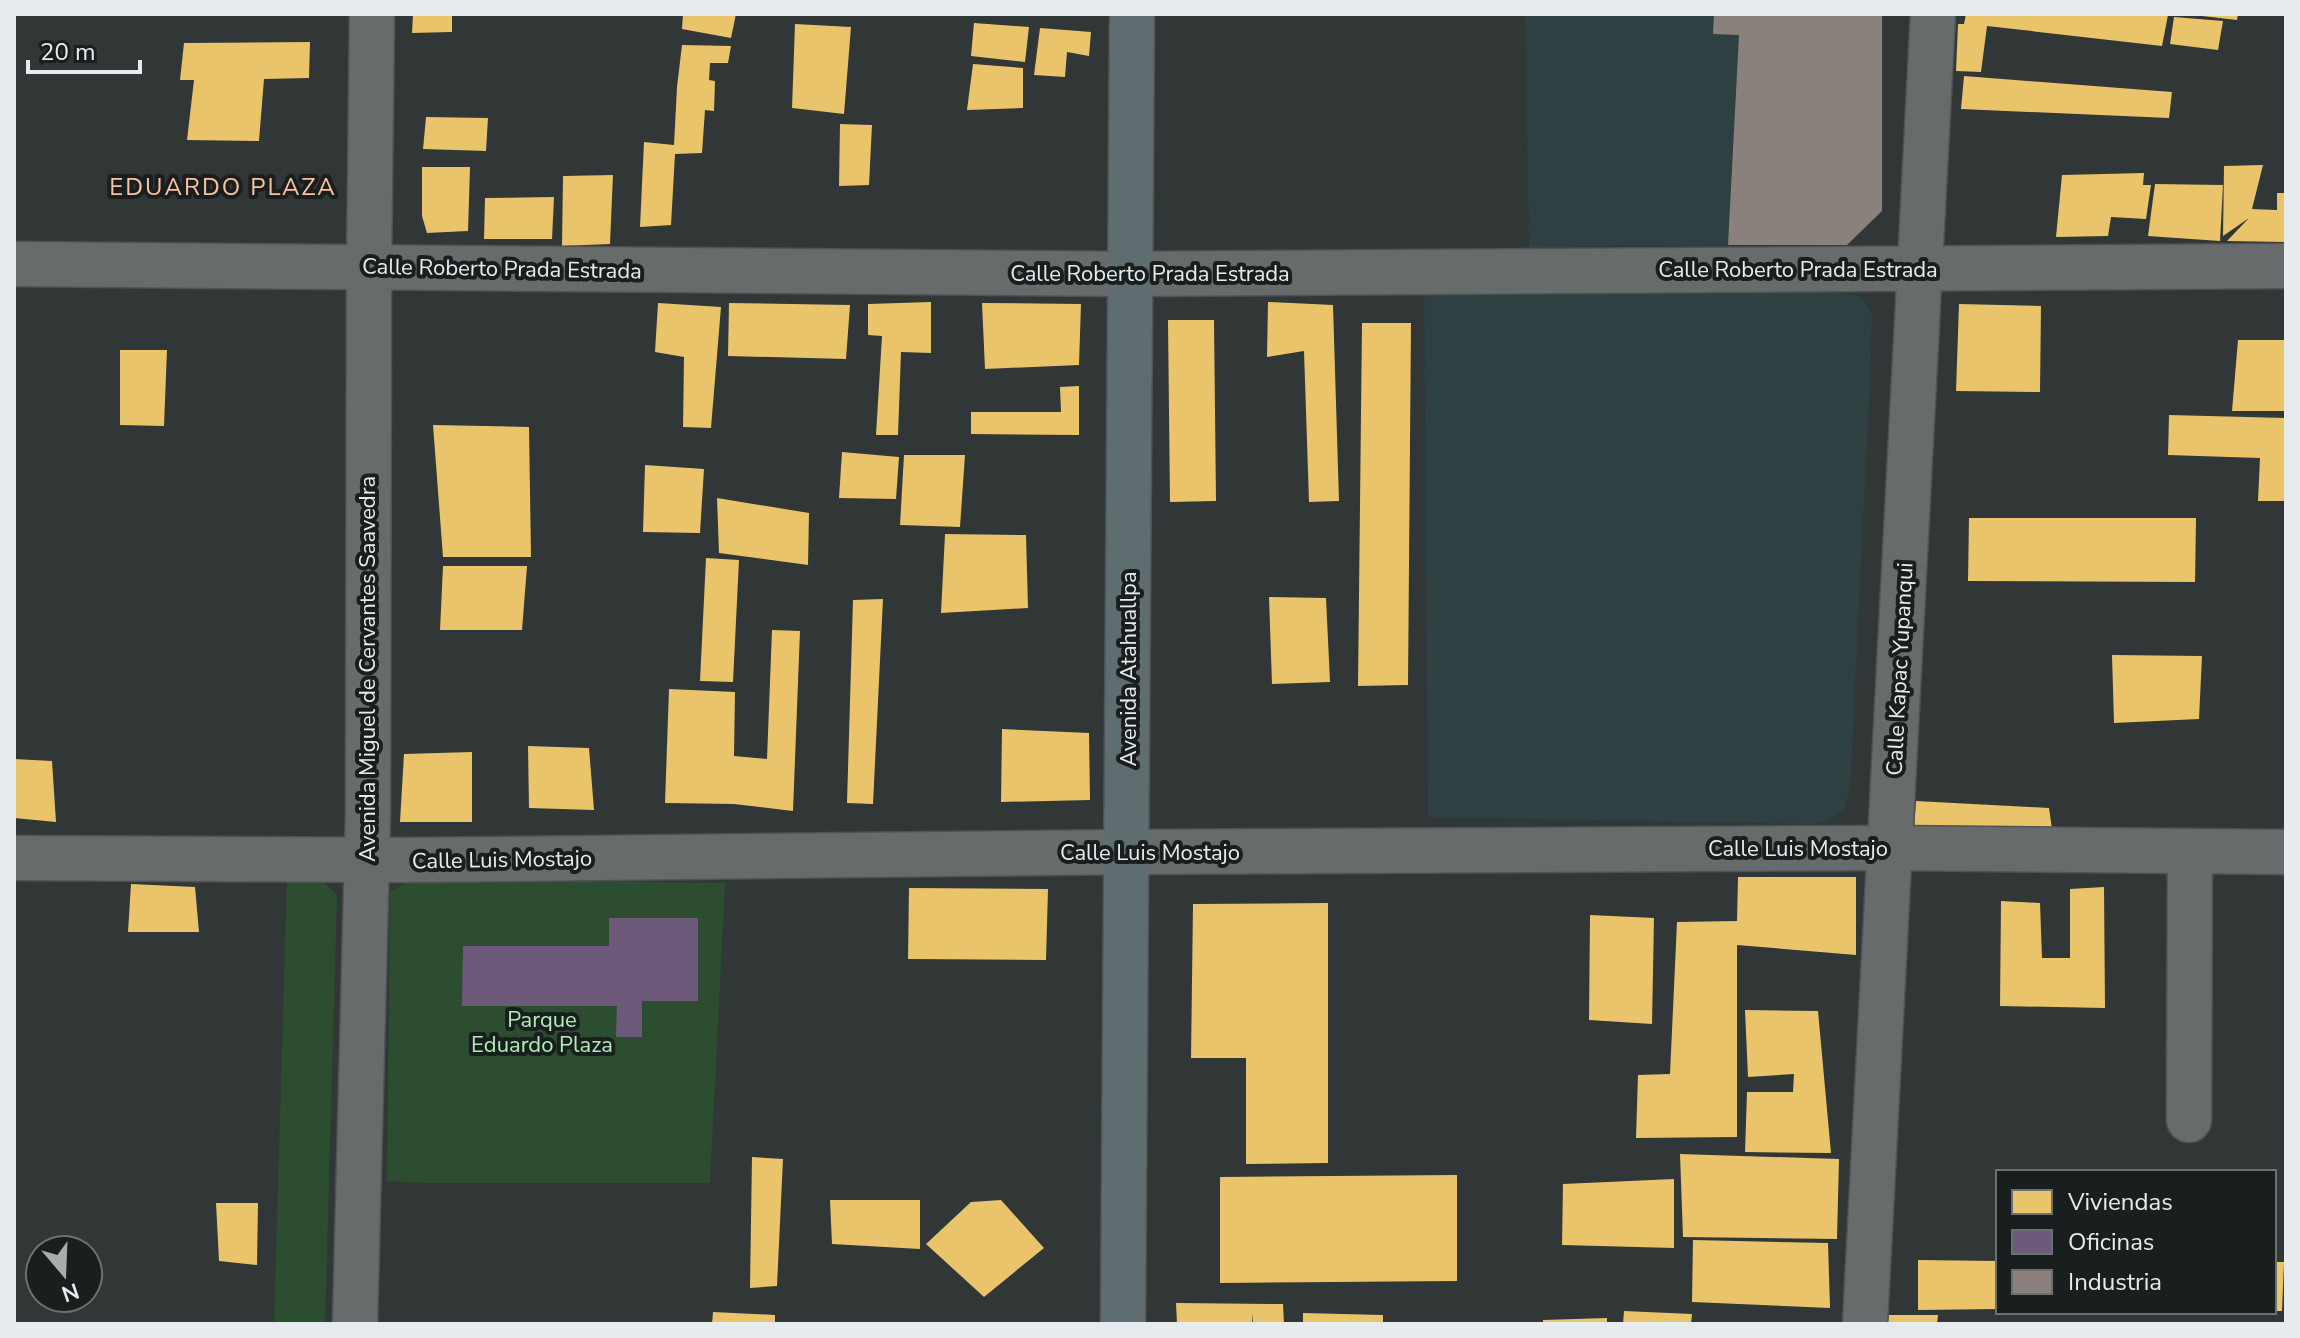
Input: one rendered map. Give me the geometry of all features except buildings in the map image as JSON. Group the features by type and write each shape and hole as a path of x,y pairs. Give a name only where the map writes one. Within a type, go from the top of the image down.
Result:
{"main road":[{"name":"Avenida Atahuallpa","path":"1123,1324 1132,14"}],"street":[{"name":"Avenida Miguel de Cervantes Saavedra","path":"355,1324 367,860 372,14"},
{"name":"Calle Kapac Yupanqui","path":"1865,1324 1933,14"},
{"name":"Calle Roberto Prada Estrada","path":"14,264 1129,274 2286,266"},
{"name":"Calle Luis Mostajo","path":"14,858 367,860 1889,848 2286,852"},
{"path":"2189,1120 2190,851"}],"shaded area":[{"path":"1525,14 1882,14 1882,211 1847,245 1529,248"},
{"path":"1424,291 1843,293 1861,297 1872,313 1871,358 1850,791 1843,811 1827,822 1812,824 1428,817"}],"green space":[{"path":"287,878 323,881 337,895 325,1324 274,1324"},
{"name":"Parque Eduardo Plaza","path":"418,878 725,883 710,1183 387,1181 390,891"}],"district":[{"name":"EDUARDO PLAZA","path":"223,187"}]}
